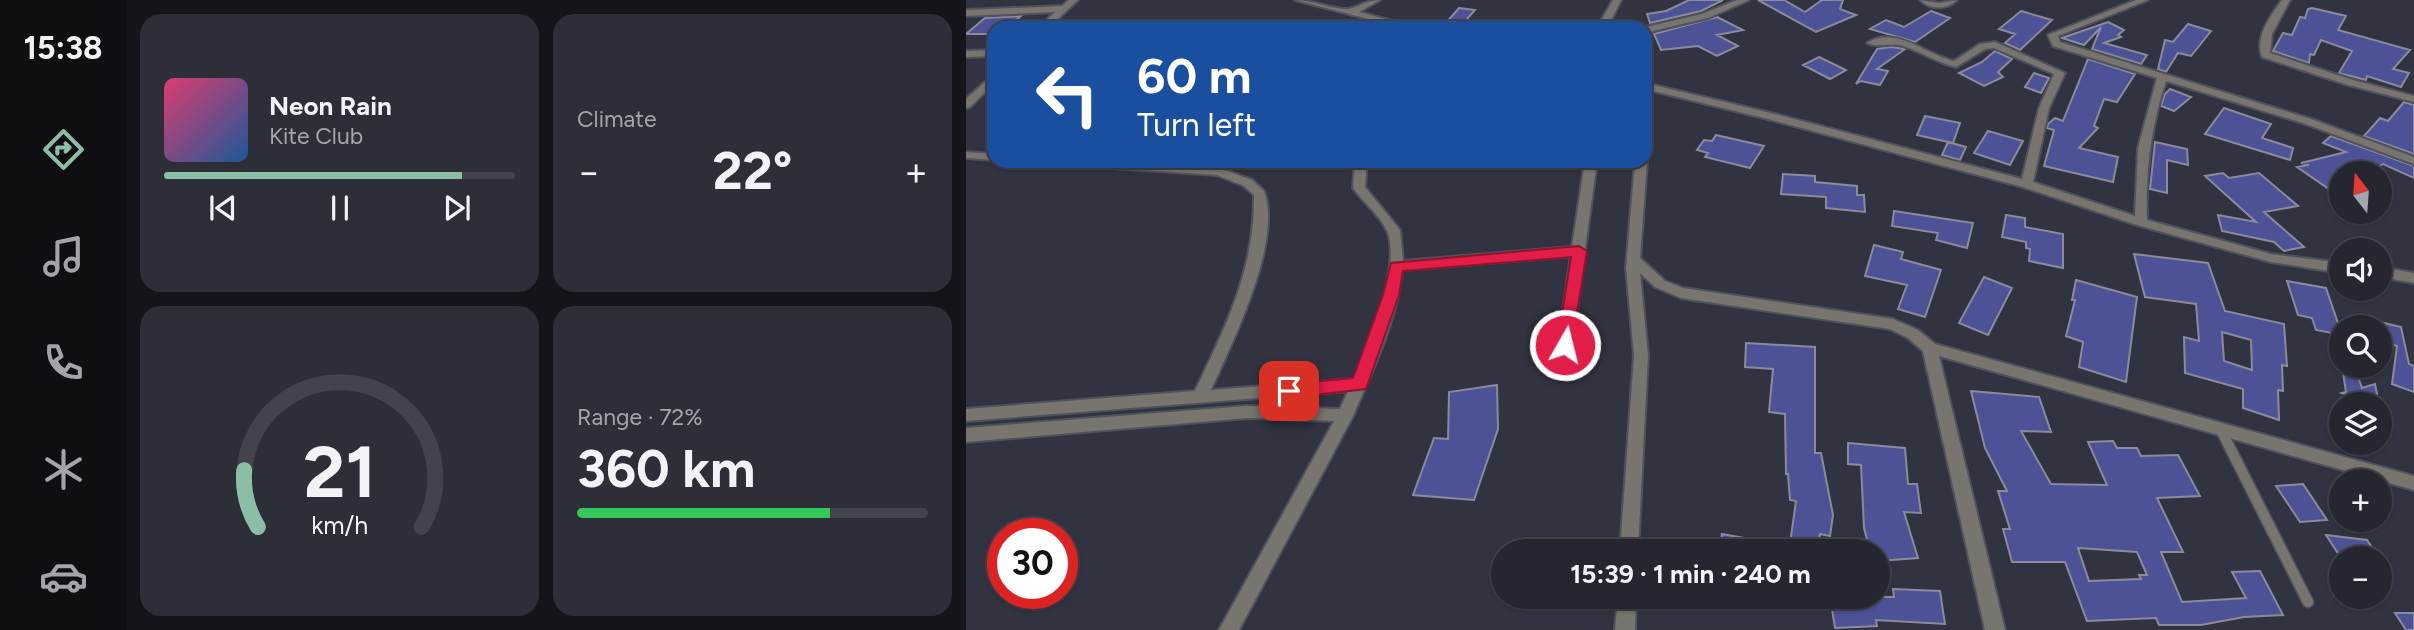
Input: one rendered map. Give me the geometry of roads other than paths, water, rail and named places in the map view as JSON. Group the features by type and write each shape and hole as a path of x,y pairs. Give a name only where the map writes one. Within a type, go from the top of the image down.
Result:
{"street":[{"path":"1050,21 1074,0"},
{"path":"1299,0 1387,21"},
{"path":"1351,12 1376,0"},
{"path":"1606,21 1617,0"},
{"path":"1652,28 1705,16 1745,0"},
{"path":"1924,0 1934,6 1943,6 1953,0"},
{"path":"2144,0 2053,35 2056,44 2286,114 2414,161"},
{"path":"2286,0 2278,11 2264,44 2263,52 2267,57 2414,99"},
{"path":"966,13 1062,9"},
{"path":"1872,43 1887,39 1901,41 1956,64 1983,46 1995,45 2060,74 2044,108 2027,184"},
{"path":"966,54 987,53"},
{"path":"2141,222 2139,180 2142,142 2162,78"},
{"path":"966,105 987,84"},
{"path":"1652,88 1771,116 2027,184 2141,222 2271,258 2329,266"},
{"path":"966,155 987,156"},
{"path":"1159,168 1219,172 1248,183 1260,194 1256,264 1200,396"},
{"path":"1229,630 1345,416 1360,384 1391,295 1397,266 1395,233 1359,188 1360,168"},
{"path":"1565,345 1590,168"},
{"path":"1630,539 1641,355 1634,260 1641,168"},
{"path":"1397,266 1579,251"},
{"path":"1634,260 1660,284 1681,293 1893,324 1913,334 1930,348 2222,432 2414,483"},
{"path":"2392,274 2414,278"},
{"path":"1930,348 1995,630"},
{"path":"966,415 1360,384"},
{"path":"993,433 1005,412"},
{"path":"966,435 1247,412 1327,413 1345,416"},
{"path":"1625,630 1626,609"}],"lane":[{"path":"2222,432 2308,602"}]}
